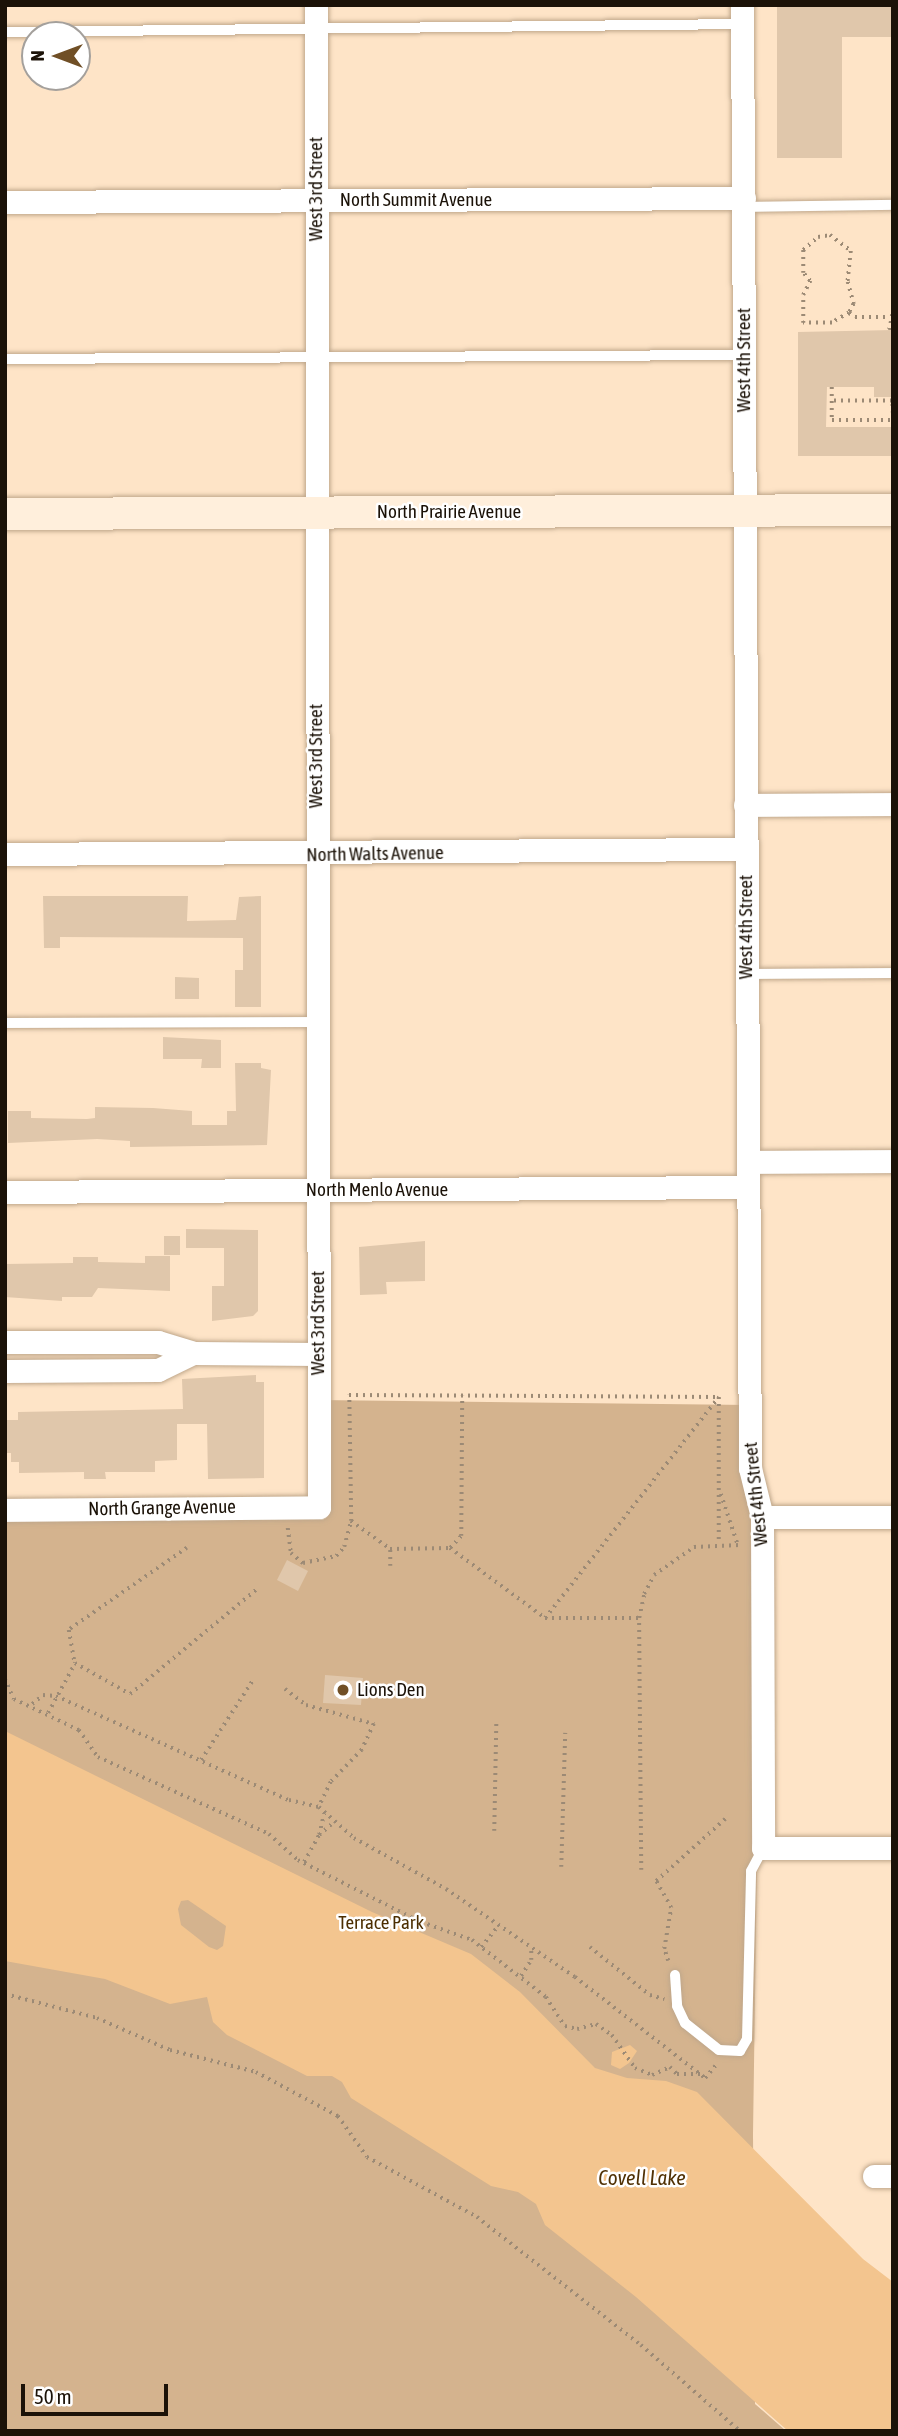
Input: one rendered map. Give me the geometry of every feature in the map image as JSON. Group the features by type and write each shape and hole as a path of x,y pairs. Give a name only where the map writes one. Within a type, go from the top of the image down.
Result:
{"street":[{"name":"West 3rd Street","path":"316,5 319,1507"},
{"name":"West 4th Street","path":"742,14 750,1468 762,1517 763,1848"},
{"name":"North Summit Avenue","path":"5,202 744,202"},
{"name":"North Prairie Avenue","path":"5,514 893,510"},
{"path":"745,805 893,804"},
{"name":"North Walts Avenue","path":"5,854 316,855 746,849"},
{"path":"748,1162 893,1161"},
{"name":"North Menlo Avenue","path":"5,1192 748,1187"},
{"path":"5,1342 158,1342 193,1353 318,1354"},
{"path":"5,1371 158,1370 193,1353"},
{"name":"North Grange Avenue","path":"5,1510 319,1507"},
{"path":"762,1517 893,1517"},
{"path":"763,1848 893,1848"}],"lane":[{"path":"5,33 316,29 742,14"},
{"path":"744,202 893,205"},
{"path":"5,359 745,355"},
{"path":"747,974 893,973"},
{"path":"5,1023 317,1022"},
{"path":"675,1975 676,2000 685,2022 711,2046 740,2051 747,2039 751,1871 763,1848"}],"path":[{"path":"849,313 854,304 848,282 851,251 836,236 818,237 803,250 803,273 810,286 803,295 803,323 832,323 849,313 889,317"},
{"path":"889,330 889,317 893,309"},
{"path":"832,387 832,401 832,420 893,420 892,401 832,401"},
{"path":"889,420 889,427"},
{"path":"288,1507 292,1553 303,1563 336,1556 344,1548 351,1521 349,1395 719,1397"},
{"path":"450,1548 461,1536 462,1396"},
{"path":"719,1397 719,1544"},
{"path":"545,1618 719,1397"},
{"path":"720,1490 738,1545"},
{"path":"351,1521 390,1549 450,1548 545,1618 639,1618"},
{"path":"641,1870 639,1618 653,1575 694,1547 719,1544 762,1546"},
{"path":"48,1713 75,1663 69,1630 187,1548"},
{"path":"390,1549 390,1566"},
{"path":"75,1663 130,1694 257,1589"},
{"path":"5,1679 14,1699 32,1704 79,1730 98,1757 269,1834 304,1862 481,1947 546,1997 565,2026 577,2029 596,2024 622,2049 630,2062 652,2075 670,2067 677,2074 699,2074"},
{"path":"201,1760 253,1680"},
{"path":"285,1689 306,1705 374,1724 362,1750 331,1782 319,1807"},
{"path":"32,1704 43,1695 56,1696 289,1800 319,1807 334,1822 499,1925 705,2078"},
{"path":"494,1831 496,1723"},
{"path":"561,1867 565,1733"},
{"path":"304,1862 319,1835 324,1814"},
{"path":"675,1975 669,1971 664,1949 671,1908 656,1881 725,1819"},
{"path":"319,1835 334,1822"},
{"path":"481,1947 499,1925"},
{"path":"590,1947 650,1995 676,2000"},
{"path":"521,1976 531,1960 531,1948"},
{"path":"5,1994 97,2018 170,2050 256,2072 338,2116 367,2157 477,2217 641,2345 740,2431"}],"green space":[{"name":"Terrace Park","path":"318,1400 749,1405 762,1517 753,2134 755,2404 786,2431 5,2431 5,1510 319,1507"}],"water":[{"name":"Covell Lake","path":"5,1731 372,1912 471,1954 520,1992 595,2068 627,2078 666,2081 697,2092 863,2259 893,2282 893,2431 788,2431 636,2297 545,2225 536,2204 518,2192 491,2186 351,2098 342,2082 332,2076 307,2076 227,2035 213,2022 207,1997 170,2004 105,1979 5,1961","holes":["188,1900 226,1926 223,1946 217,1950 209,1947 181,1925 178,1909 181,1901"]},
{"path":"630,2045 637,2051 629,2063 620,2069 611,2065 612,2052"}],"building":[{"path":"777,5 893,5 893,37 842,37 842,158 777,158"},
{"path":"893,330 893,397 874,397 874,387 827,387 826,427 893,427 893,456 798,456 798,332"},
{"path":"43,896 188,896 187,921 236,920 239,897 261,896 261,1007 235,1007 235,970 243,970 243,938 60,937 60,948 44,948"},
{"path":"175,977 199,978 199,999 175,999"},
{"path":"163,1037 221,1040 221,1068 201,1068 202,1059 163,1059"},
{"path":"235,1063 261,1063 261,1068 271,1070 267,1145 130,1147 130,1141 97,1139 8,1143 8,1111 31,1111 31,1118 87,1119 95,1118 95,1107 153,1108 192,1111 192,1125 227,1125 227,1111 236,1111"},
{"path":"186,1229 258,1230 258,1311 253,1316 212,1321 212,1286 224,1286 224,1248 186,1248"},
{"path":"164,1236 180,1236 180,1255 164,1255"},
{"path":"425,1241 425,1281 386,1282 387,1294 360,1295 359,1247"},
{"path":"145,1256 170,1256 170,1291 98,1288 92,1297 62,1297 62,1301 5,1297 5,1264 73,1263 73,1257 98,1257 98,1262 145,1263"},
{"path":"256,1375 256,1382 264,1382 264,1478 208,1479 207,1424 177,1424 177,1460 155,1461 155,1472 105,1472 106,1479 84,1479 84,1472 19,1473 19,1462 11,1462 11,1453 5,1453 5,1420 18,1420 18,1412 183,1409 182,1379"},
{"path":"287,1560 308,1571 298,1591 277,1580"},
{"name":"Lions Den","path":"325,1675 363,1678 361,1705 323,1703"}],"place":[{"name":"Lions Den","path":"343,1690"}]}
